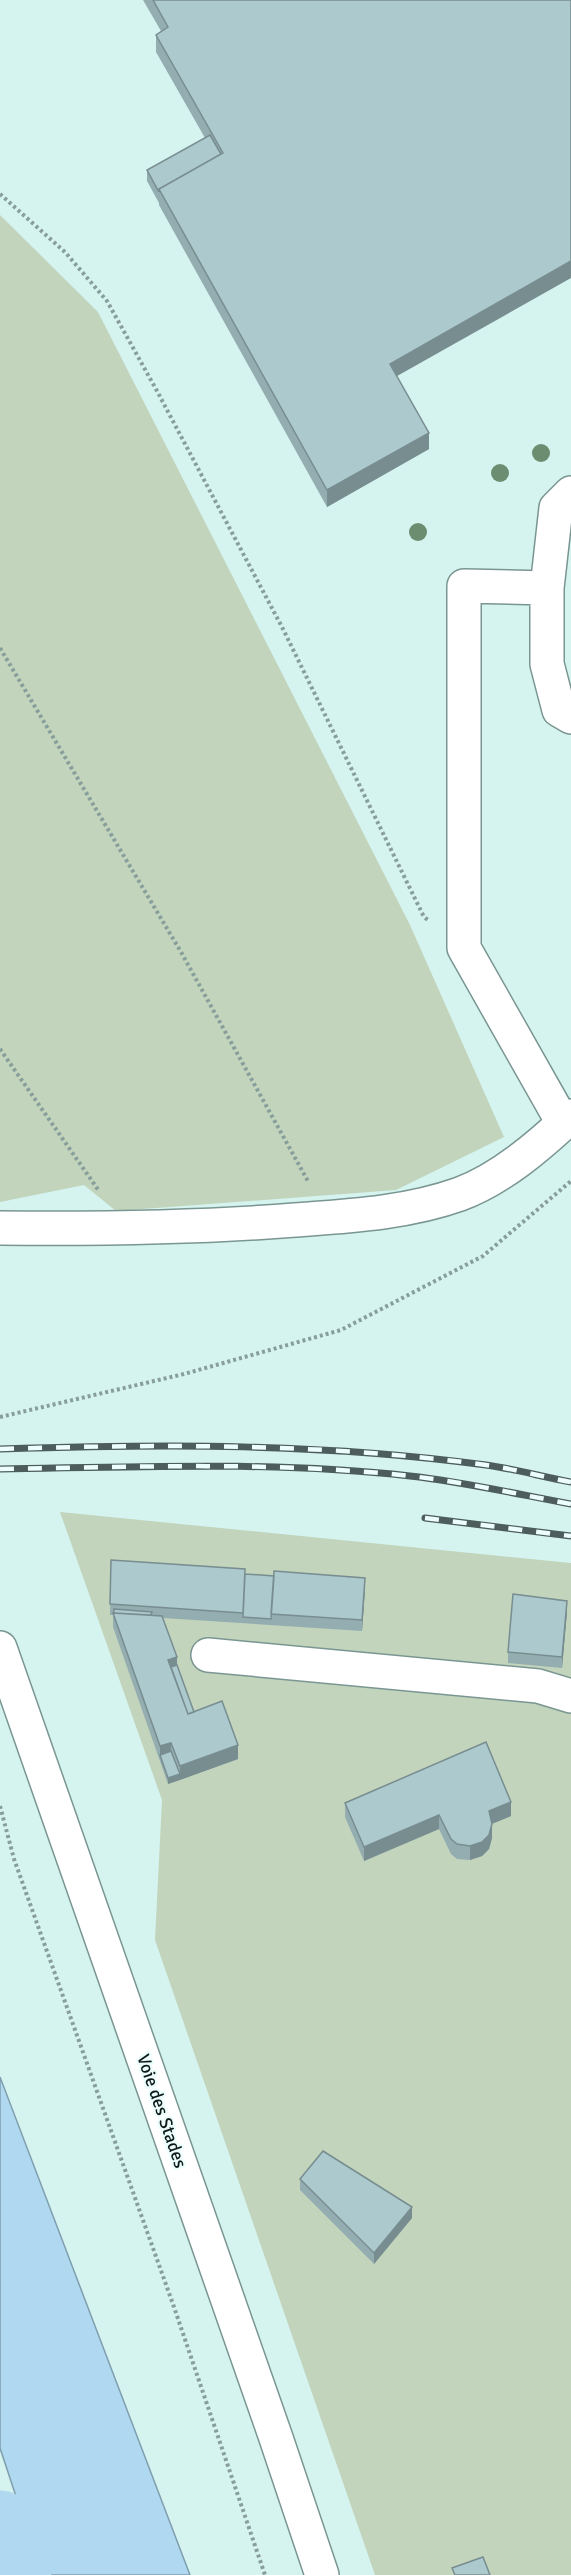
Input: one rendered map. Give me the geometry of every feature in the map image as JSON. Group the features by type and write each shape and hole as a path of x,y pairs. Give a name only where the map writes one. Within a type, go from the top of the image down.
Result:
{"main road":[{"path":"571,493 556,508 547,588 547,664 559,710 571,717"},
{"path":"0,1228 125,1230 214,1227 402,1210 462,1193 519,1162 567,1120 464,948 464,586 547,588"},
{"name":"Voie des Stades","path":"0,1648 322,2575"},
{"path":"208,1655 538,1686 571,1696"}],"path":[{"path":"0,194 65,252 107,301 158,391 278,619 424,917 464,948"},
{"path":"0,648 181,952 329,1218"},
{"path":"0,1049 125,1230"},
{"path":"0,1417 184,1374 341,1330 483,1256 571,1182"},
{"path":"0,1806 14,1859 174,2307 265,2575"}],"green space":[{"path":"0,215 98,312 410,925 504,1137 396,1190 116,1211 84,1185 0,1202"},
{"path":"60,1512 571,1563 571,2575 375,2575 155,1940 162,1800"}],"water":[{"path":"0,2077 190,2575 42,2575 0,2448"}],"building":[{"path":"153,0 571,0 571,261 390,364 429,433 327,490 159,189 223,153 156,35 168,27"},
{"path":"210,135 221,154 159,189 159,192 147,170"},
{"path":"111,1560 245,1569 243,1613 110,1604"},
{"path":"274,1571 365,1578 362,1620 271,1614"},
{"path":"245,1574 274,1576 271,1619 243,1617"},
{"path":"513,1594 567,1601 562,1657 508,1652"},
{"path":"114,1609 152,1612 151,1615 114,1613"},
{"path":"113,1613 162,1616 177,1657 168,1660 188,1714 222,1701 238,1745 180,1766 171,1743 160,1746"},
{"path":"177,1665 194,1712 188,1714 171,1667"},
{"path":"486,1742 511,1802 489,1811 492,1824 489,1835 482,1842 470,1846 457,1844 451,1839 439,1815 364,1847 345,1803"},
{"path":"171,1751 180,1774 168,1778 160,1755"},
{"path":"323,2151 412,2207 374,2253 300,2179"},
{"path":"483,2557 490,2575 455,2575 452,2568"}],"waterway":[{"path":"0,2525 17,2575"}],"railway":[{"path":"0,1449 122,1446 304,1449 486,1465 571,1482"},
{"path":"0,1469 205,1466 359,1471 490,1488 571,1504"},
{"path":"425,1518 571,1536"}]}
